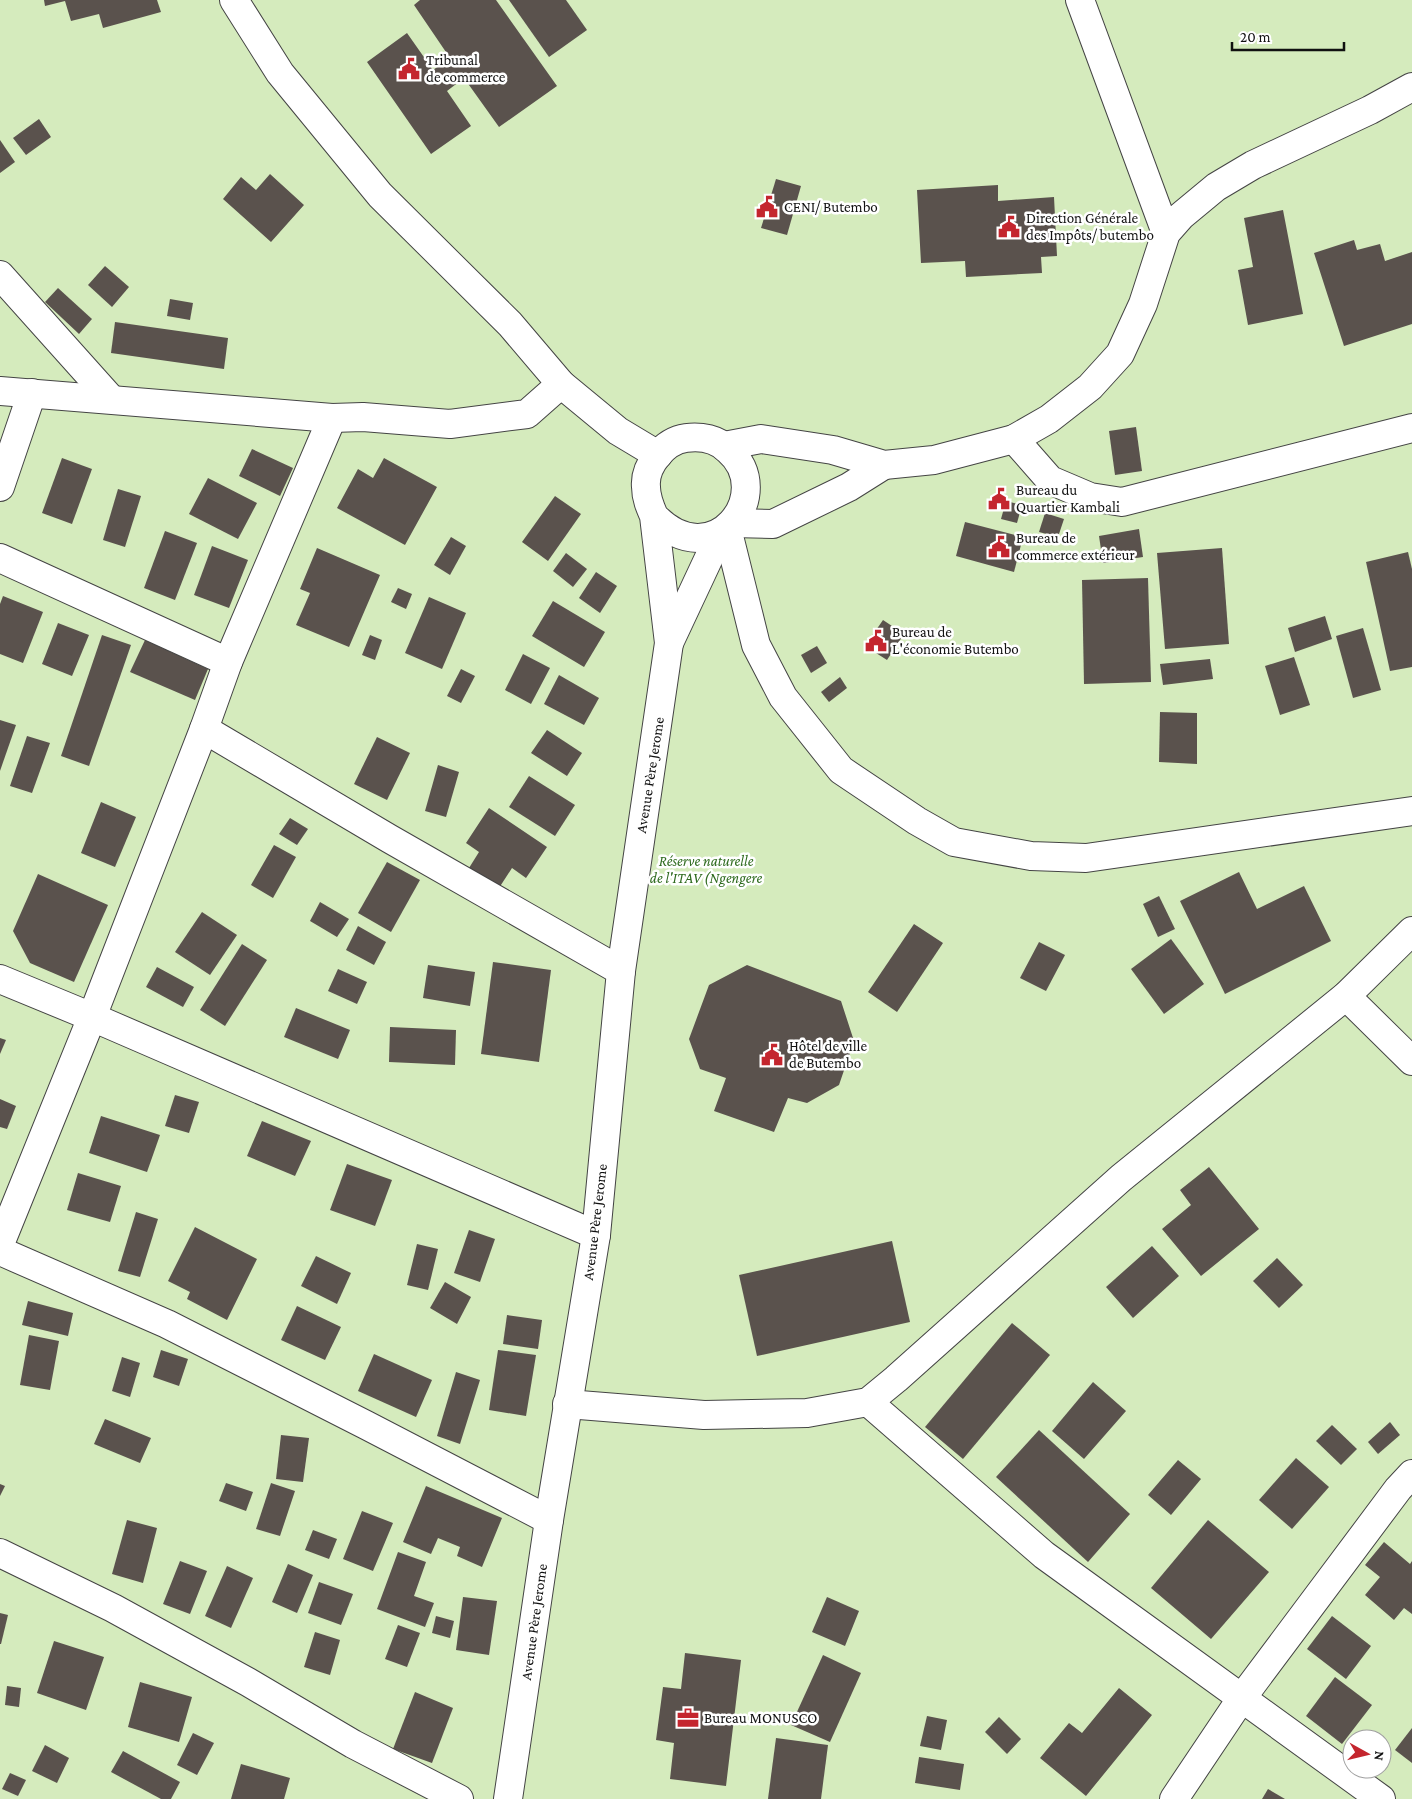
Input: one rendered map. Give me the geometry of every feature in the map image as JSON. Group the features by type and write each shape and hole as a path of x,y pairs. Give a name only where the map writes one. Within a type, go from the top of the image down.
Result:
{"street":[{"path":"234,0 280,73 380,195 510,324 561,384 618,431 658,455"},
{"path":"1080,0 1166,233"},
{"path":"724,446 761,439 770,440 833,450 884,465 934,460 1014,439 1050,419 1084,392 1120,354 1143,304 1166,233 1181,216 1216,187 1253,165 1370,110 1412,87"},
{"path":"0,275 111,399"},
{"path":"0,391 32,392 332,418 363,417 450,424 527,414 561,384"},
{"path":"0,487 32,392"},
{"path":"0,1244 92,1018 228,662 332,418"},
{"path":"1014,439 1050,480 1090,497 1122,502 1412,428"},
{"path":"669,642 727,528 740,511 746,497 746,483 743,468 735,456 724,446 711,440 696,437 682,439 669,445 658,455 650,469 645,485 647,502 654,516 664,527 677,535 692,539 707,538 727,528 773,524 849,487 884,465"},
{"path":"654,516 669,642"},
{"path":"727,528 756,645 783,697 841,770 917,821 954,842 1031,856 1086,858 1412,811"},
{"path":"0,558 228,662"},
{"name":"Avenue Père Jerome","path":"508,1799 567,1404 596,1235 621,971 669,642"},
{"path":"204,729 390,839 621,971"},
{"path":"567,1404 704,1416 807,1414 868,1402 896,1380 1121,1178 1346,996 1412,930"},
{"path":"0,979 596,1235"},
{"path":"1346,996 1412,1061"},
{"path":"0,1251 168,1324 549,1520"},
{"path":"868,1402 1044,1555 1381,1799"},
{"path":"1174,1799 1241,1699 1407,1487"},
{"path":"0,1553 113,1608 248,1682 353,1744 448,1796"}],"green space":[{"name":"Réserve naturelle de l'ITAV (Ngengere","path":"0,0 1412,0 1412,1799 0,1799"}],"building":[{"path":"44,0 157,0 161,12 103,28 99,14 71,21 65,1 45,6"},
{"path":"420,0 496,0 557,86 499,127 464,78 447,91 471,126 431,154 367,62 407,33 433,70 450,58 414,5"},
{"path":"509,0 566,0 587,30 549,57"},
{"path":"39,119 51,137 26,155 13,138"},
{"path":"0,140 15,162 0,173"},
{"path":"270,174 304,205 271,242 223,199 241,177 256,190"},
{"path":"776,179 801,186 787,235 761,228"},
{"path":"998,185 998,201 1054,197 1057,256 1041,257 1042,273 966,277 965,261 921,263 917,190"},
{"path":"1283,210 1303,314 1248,325 1238,270 1253,267 1244,218"},
{"path":"1354,240 1357,250 1380,244 1385,261 1412,252 1412,324 1344,346 1314,253"},
{"path":"105,266 129,287 112,307 88,285"},
{"path":"58,288 92,319 79,334 45,302"},
{"path":"170,299 193,303 190,320 167,316"},
{"path":"115,322 228,338 224,369 111,353"},
{"path":"1136,427 1142,471 1115,475 1109,431"},
{"path":"252,449 293,468 280,496 239,476"},
{"path":"62,458 92,469 72,524 42,513"},
{"path":"384,458 437,487 405,545 337,508 358,469 373,478"},
{"path":"208,478 257,503 238,539 189,514"},
{"path":"118,489 141,496 125,547 103,540"},
{"path":"555,496 581,514 548,561 522,542"},
{"path":"1006,501 1022,505 1017,523 1001,519"},
{"path":"1045,513 1064,519 1058,537 1039,532"},
{"path":"965,522 1023,537 1014,572 956,556"},
{"path":"1139,529 1143,557 1103,563 1099,536"},
{"path":"165,531 197,543 175,600 144,588"},
{"path":"451,537 466,546 450,575 434,565"},
{"path":"212,546 248,560 229,608 194,595"},
{"path":"317,548 380,575 349,647 296,625 310,593 300,589"},
{"path":"1222,548 1229,644 1165,649 1157,553"},
{"path":"1408,552 1412,569 1412,667 1390,671 1366,562"},
{"path":"566,553 587,569 573,587 553,571"},
{"path":"596,572 617,586 600,613 579,598"},
{"path":"1148,578 1151,682 1084,684 1082,580"},
{"path":"398,588 412,594 406,609 391,602"},
{"path":"3,596 43,612 23,663 0,654 0,604"},
{"path":"429,597 466,613 442,669 405,653"},
{"path":"553,601 605,632 584,667 532,636"},
{"path":"1325,616 1332,639 1295,652 1288,628"},
{"path":"883,620 904,634 887,660 865,646"},
{"path":"58,623 89,635 72,676 42,664"},
{"path":"1363,628 1381,690 1353,698 1336,636"},
{"path":"102,635 131,645 89,766 61,756"},
{"path":"370,635 382,640 375,660 362,655"},
{"path":"145,640 208,669 195,700 130,672"},
{"path":"817,646 827,663 811,673 801,655"},
{"path":"523,654 550,668 531,704 505,690"},
{"path":"1294,657 1310,705 1280,715 1265,666"},
{"path":"1210,659 1213,679 1163,685 1160,664"},
{"path":"461,669 475,676 461,703 447,696"},
{"path":"559,675 599,698 584,725 544,704"},
{"path":"840,677 847,688 829,702 821,692"},
{"path":"1160,712 1197,713 1197,764 1159,762"},
{"path":"0,720 16,725 0,771"},
{"path":"547,730 582,753 567,776 531,753"},
{"path":"27,736 50,743 32,793 10,786"},
{"path":"377,737 410,753 387,800 354,784"},
{"path":"438,765 459,772 446,817 425,811"},
{"path":"529,776 575,805 555,836 509,807"},
{"path":"101,802 136,817 115,867 81,853"},
{"path":"489,808 547,847 526,878 512,868 499,888 469,868 479,852 466,843"},
{"path":"290,818 308,829 297,845 279,834"},
{"path":"274,845 296,857 273,898 251,885"},
{"path":"387,862 420,880 391,932 358,913"},
{"path":"1239,872 1257,909 1304,886 1331,941 1225,994 1180,901"},
{"path":"38,874 108,905 74,982 30,963 13,931"},
{"path":"1159,896 1175,929 1158,937 1143,904"},
{"path":"320,902 349,919 337,937 310,921"},
{"path":"202,912 237,935 210,975 175,952"},
{"path":"914,924 943,943 897,1012 868,992"},
{"path":"358,926 386,942 374,965 346,950"},
{"path":"1171,939 1204,984 1164,1014 1131,969"},
{"path":"1039,942 1065,955 1046,991 1020,978"},
{"path":"242,944 267,960 225,1026 200,1010"},
{"path":"493,962 551,970 539,1062 481,1054"},
{"path":"428,965 475,972 470,1006 423,998"},
{"name":"Hôtel de ville de Butembo","path":"747,965 841,1001 854,1041 839,1085 807,1103 788,1098 774,1132 714,1111 726,1078 700,1069 689,1039 709,985"},
{"path":"157,967 194,987 183,1007 146,987"},
{"path":"338,969 367,982 357,1004 328,991"},
{"path":"296,1008 350,1030 338,1059 284,1037"},
{"path":"390,1027 456,1030 455,1065 389,1062"},
{"path":"0,1038 6,1040 0,1054"},
{"path":"175,1095 199,1102 189,1133 165,1126"},
{"path":"0,1099 16,1106 7,1129 0,1127"},
{"path":"101,1116 160,1135 147,1172 89,1153"},
{"path":"262,1121 311,1141 295,1176 247,1156"},
{"path":"347,1164 392,1180 375,1226 330,1210"},
{"path":"1209,1167 1259,1229 1201,1276 1162,1229 1191,1205 1180,1190"},
{"path":"78,1173 121,1186 110,1222 67,1210"},
{"path":"136,1212 158,1219 140,1277 118,1271"},
{"path":"195,1227 257,1259 227,1320 187,1299 190,1292 168,1281"},
{"path":"469,1230 495,1239 480,1282 454,1273"},
{"path":"892,1241 910,1322 757,1356 739,1275"},
{"path":"417,1244 438,1249 428,1290 407,1285"},
{"path":"1152,1246 1179,1276 1133,1318 1106,1287"},
{"path":"316,1256 351,1273 337,1304 301,1286"},
{"path":"1277,1258 1303,1285 1279,1308 1253,1281"},
{"path":"445,1282 471,1297 457,1324 430,1308"},
{"path":"28,1301 73,1313 68,1336 22,1325"},
{"path":"297,1306 341,1327 325,1360 281,1340"},
{"path":"507,1315 542,1320 538,1349 503,1344"},
{"path":"1012,1323 1050,1355 963,1459 925,1427"},
{"path":"29,1335 59,1341 50,1390 20,1385"},
{"path":"161,1350 188,1359 179,1386 153,1377"},
{"path":"498,1350 536,1355 526,1416 489,1410"},
{"path":"374,1354 432,1380 416,1417 358,1391"},
{"path":"122,1357 140,1363 130,1397 112,1391"},
{"path":"456,1372 480,1380 460,1444 437,1436"},
{"path":"1093,1382 1126,1411 1084,1459 1052,1431"},
{"path":"105,1419 151,1438 140,1463 94,1444"},
{"path":"1390,1422 1400,1435 1378,1454 1368,1442"},
{"path":"1332,1425 1357,1449 1341,1465 1316,1441"},
{"path":"1039,1430 1130,1514 1088,1562 996,1477"},
{"path":"281,1435 309,1438 303,1482 276,1479"},
{"path":"1296,1458 1329,1487 1292,1529 1259,1500"},
{"path":"1178,1460 1201,1479 1171,1515 1148,1495"},
{"path":"226,1483 253,1492 246,1511 219,1501"},
{"path":"271,1483 295,1491 280,1536 256,1529"},
{"path":"0,1484 5,1486 0,1496"},
{"path":"426,1486 502,1518 482,1567 457,1556 460,1547 438,1538 431,1554 403,1542"},
{"path":"362,1511 393,1523 373,1571 343,1559"},
{"path":"127,1520 157,1528 143,1583 112,1574"},
{"path":"1208,1520 1269,1572 1211,1639 1151,1588"},
{"path":"313,1530 337,1539 329,1559 305,1550"},
{"path":"1384,1542 1410,1564 1412,1561 1412,1614 1404,1608 1394,1620 1365,1595 1380,1577 1365,1565"},
{"path":"398,1552 426,1562 414,1596 434,1603 425,1627 377,1609"},
{"path":"180,1561 207,1571 190,1614 163,1604"},
{"path":"288,1564 313,1575 297,1613 272,1602"},
{"path":"227,1566 253,1578 231,1628 205,1616"},
{"path":"319,1582 353,1594 341,1625 308,1613"},
{"path":"463,1597 497,1601 489,1655 456,1650"},
{"path":"827,1597 859,1611 845,1646 812,1632"},
{"path":"0,1613 8,1615 1,1644 0,1644"},
{"path":"436,1616 454,1621 450,1638 432,1633"},
{"path":"1332,1616 1371,1646 1346,1679 1307,1649"},
{"path":"398,1625 420,1633 407,1667 385,1659"},
{"path":"315,1632 340,1640 330,1675 304,1667"},
{"path":"54,1641 104,1657 86,1710 37,1693"},
{"path":"685,1653 741,1660 726,1786 670,1779 674,1743 656,1740 663,1687 681,1689"},
{"path":"823,1655 861,1673 830,1742 791,1725"},
{"path":"1335,1677 1372,1705 1354,1729 1342,1729 1342,1744 1306,1716"},
{"path":"140,1682 192,1697 179,1742 128,1727"},
{"path":"7,1686 21,1688 19,1707 5,1705"},
{"path":"1119,1688 1152,1715 1086,1796 1040,1758 1069,1723 1082,1733"},
{"path":"415,1692 453,1708 432,1763 393,1749"},
{"path":"927,1716 947,1720 941,1750 920,1746"},
{"path":"999,1717 1021,1739 1007,1754 985,1732"},
{"path":"1412,1728 1412,1763 1395,1750"},
{"path":"193,1733 214,1743 197,1775 177,1765"},
{"path":"776,1738 828,1745 821,1799 768,1799"},
{"path":"45,1745 69,1758 57,1783 32,1771"},
{"path":"123,1751 180,1782 171,1799 161,1799 111,1772"},
{"path":"919,1757 964,1764 960,1790 915,1783"},
{"path":"241,1764 290,1778 284,1799 231,1799"},
{"path":"10,1773 26,1780 18,1796 2,1789"},
{"path":"1268,1789 1285,1799 1262,1799"}],"place":[{"name":"Tribunal de commerce","path":"409,69"},
{"name":"CENI/ Butembo","path":"767,207"},
{"name":"Direction Générale des Impôts/ butembo","path":"1009,227"},
{"name":"Bureau du Quartier Kambali","path":"999,499"},
{"name":"Bureau de commerce extérieur","path":"999,547"},
{"name":"Bureau de L'économie Butembo","path":"876,641"},
{"name":"Hôtel de ville de Butembo","path":"772,1055"},
{"name":"Bureau MONUSCO","path":"688,1718"}]}
